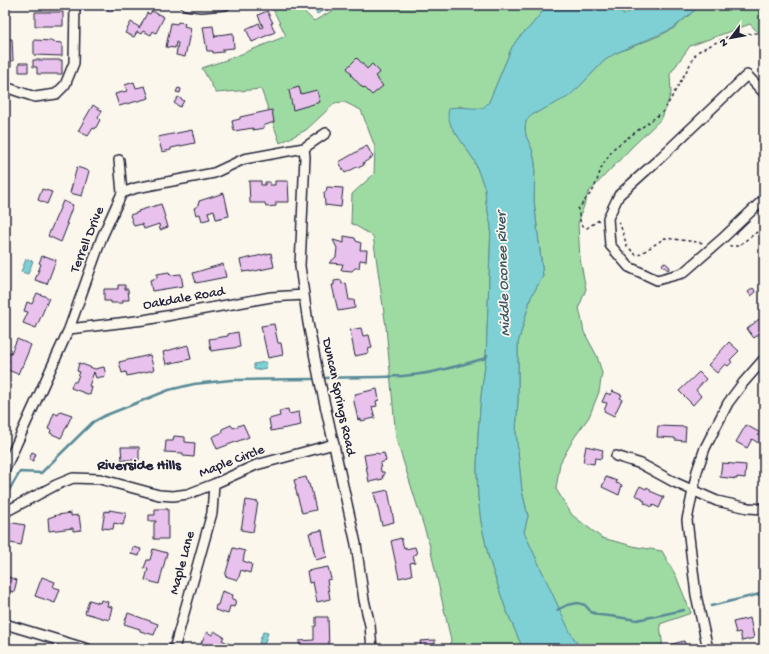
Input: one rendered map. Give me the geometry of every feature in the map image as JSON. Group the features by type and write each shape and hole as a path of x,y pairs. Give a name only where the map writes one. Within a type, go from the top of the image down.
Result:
{"street":[{"path":"5,87 35,97 56,94 66,85 74,63 75,5"},
{"path":"186,5 201,7 225,5"},
{"path":"764,93 747,75 619,195 608,218 610,245 629,267 657,280 683,274 764,199"},
{"path":"119,160 122,193 136,188 214,173 244,159 304,148 326,133"},
{"name":"Duncan Springs Road","path":"304,148 305,157 300,266 318,378 356,544 364,600 370,625 372,649"},
{"name":"Terrell Drive","path":"5,469 69,329 102,237 122,193"},
{"name":"Oakdale Road","path":"69,329 144,320 271,297 304,294"},
{"path":"708,649 696,595 687,520 697,471 705,448 716,425 732,398 764,358"},
{"name":"Maple Circle","path":"5,512 56,485 73,478 100,479 159,496 173,496 188,494 256,465 334,444"},
{"path":"616,456 641,464 674,482 717,501 748,508 764,509"},
{"name":"Maple Lane","path":"174,649 212,513 214,484"},
{"path":"5,624 88,649"}],"green space":[{"path":"271,5 297,5 314,21 343,5 548,5 512,47 489,102 483,108 471,109 459,106 451,126 474,160 485,189 486,203 491,226 486,358 478,434 478,497 481,522 489,559 505,607 523,649 449,649 451,640 429,543 396,438 386,327 373,236 351,223 352,194 374,174 375,147 361,110 344,102 335,103 306,130 280,143 261,89 216,93 202,68 229,59 286,36"},
{"path":"578,5 640,5 624,15 613,7"},
{"path":"701,5 764,5 764,39 750,24 690,46 670,74 671,93 662,118 588,193 578,224 580,259 586,289 579,307 584,332 597,356 602,373 599,392 589,417 574,438 560,463 556,489 572,515 602,538 637,547 662,551 676,576 691,613 660,624 663,649 581,649 570,633 524,532 528,516 522,491 516,432 518,400 518,343 531,297 543,276 534,201 535,163 532,149 526,137 526,121 532,115 578,88 604,61 614,54 661,35 674,28"}],"water":[{"path":"320,5 331,6 317,14 314,9"},
{"name":"Middle Oconee River","path":"548,5 613,7 624,15 640,5 701,5 672,29 614,54 604,61 568,97 532,115 526,121 526,136 532,149 535,163 534,201 543,276 531,297 518,343 518,400 516,432 522,491 528,516 524,532 570,632 581,649 523,649 505,607 489,559 481,522 477,471 481,396 486,358 491,226 486,203 485,189 474,160 451,126 448,115 449,108 483,108 489,102 512,47"},
{"path":"26,259 33,261 28,274 21,272"},
{"path":"267,363 266,368 254,369 254,364"},
{"path":"263,632 268,633 264,645 259,643"}],"building":[{"path":"119,5 110,12 105,6"},
{"path":"152,11 164,17 156,33 153,31 151,35 143,31 141,34 137,32 134,37 125,33 131,22 139,27 139,29 147,13 150,14"},
{"path":"267,11 273,23 271,23 275,32 252,42 246,29 259,23 261,28 263,27 258,15"},
{"path":"35,12 63,12 63,26 35,26"},
{"path":"178,22 185,23 184,26 191,28 185,57 176,55 178,43 176,42 175,48 166,47 171,23 177,24"},
{"path":"213,26 215,38 215,36 218,37 218,35 233,33 234,48 223,49 223,52 213,53 213,51 207,51 203,27"},
{"path":"5,39 12,39 13,61 11,61 11,66 5,66"},
{"path":"34,40 62,43 62,56 34,55"},
{"path":"357,58 367,69 372,64 380,72 375,76 383,86 372,95 364,87 363,88 351,75 352,74 347,68"},
{"path":"33,60 62,60 62,74 37,74 37,67 33,67"},
{"path":"19,63 28,63 28,72 19,72"},
{"path":"134,82 136,88 145,86 149,98 119,106 115,94 127,91 125,85"},
{"path":"299,87 301,94 317,90 320,102 293,110 289,90"},
{"path":"178,88 181,89 180,93 176,92"},
{"path":"178,97 184,101 180,107 174,103"},
{"path":"93,105 102,111 98,118 100,120 95,129 93,128 88,136 78,131"},
{"path":"272,110 274,122 263,126 264,128 234,131 232,121 240,119 240,117"},
{"path":"192,130 195,143 171,148 171,150 162,152 158,137"},
{"path":"367,146 373,157 363,163 364,165 345,173 339,162"},
{"path":"77,167 89,171 82,196 70,193"},
{"path":"249,181 261,181 261,185 265,185 265,182 270,182 270,185 275,185 275,181 288,181 289,202 276,202 276,206 266,207 265,203 250,203"},
{"path":"327,187 343,188 341,207 325,205 324,192 326,192"},
{"path":"42,189 52,192 47,204 38,200"},
{"path":"224,193 229,216 216,219 214,210 208,212 210,219 202,221 200,214 196,215 194,208 198,206 199,201"},
{"path":"63,201 73,205 61,242 48,236"},
{"path":"161,204 168,227 160,230 159,224 144,229 142,224 134,226 130,215"},
{"path":"344,236 355,238 356,241 361,243 360,250 367,250 366,261 360,260 359,268 355,268 352,271 341,270 343,264 329,263 336,257 337,248 333,240 344,243"},
{"path":"271,253 274,267 243,272 240,260"},
{"path":"42,256 56,260 47,284 35,280 41,264 39,263"},
{"path":"664,262 670,267 668,270 662,265"},
{"path":"223,264 226,277 196,283 193,273"},
{"path":"169,272 170,275 181,274 183,286 152,291 150,280 157,278 157,274"},
{"path":"341,280 342,284 346,283 349,300 354,300 355,308 338,311 332,285 334,285 334,281"},
{"path":"118,285 125,285 125,289 128,289 129,300 123,300 123,303 111,303 111,301 104,301 104,289 118,289"},
{"path":"753,288 756,292 751,296 748,292"},
{"path":"37,293 49,298 36,328 23,323 28,312 24,311 27,302 32,304"},
{"path":"764,315 763,331 754,338 747,329"},
{"path":"274,324 278,343 281,343 283,355 268,358 261,326"},
{"path":"361,328 363,336 369,335 372,348 368,349 369,353 355,356 350,330"},
{"path":"238,332 240,347 211,351 209,339 228,336 228,334"},
{"path":"17,339 31,345 18,374 5,369 9,361 5,359 8,352 11,353"},
{"path":"729,342 739,351 730,360 732,362 728,366 725,364 717,373 708,365"},
{"path":"188,345 191,359 166,364 163,352"},
{"path":"150,355 154,370 127,376 126,372 122,373 119,362"},
{"path":"79,363 95,369 104,367 106,376 96,378 94,372 89,386 92,387 90,395 71,388 73,382 76,382 80,372 77,371"},
{"path":"699,372 706,379 696,390 701,396 693,405 679,391"},
{"path":"377,389 379,400 376,401 377,406 372,407 375,418 361,421 361,419 358,420 353,397 356,396 355,394"},
{"path":"612,391 622,395 620,398 622,399 614,416 604,411 607,403 602,402 606,393 611,395"},
{"path":"288,409 289,414 299,412 301,425 271,431 269,419 280,416 279,411"},
{"path":"60,411 72,415 61,438 50,433 51,430 48,429 54,413 58,415"},
{"path":"243,424 249,437 217,449 212,437 223,432 222,429 231,425 233,428"},
{"path":"746,425 764,435 760,444 752,439 747,448 736,442"},
{"path":"658,426 686,427 685,441 675,440 675,438 657,437"},
{"path":"174,436 185,437 185,442 195,443 194,457 183,456 183,453 165,452 166,441 173,441"},
{"path":"586,446 603,450 601,459 595,458 594,464 583,462"},
{"path":"121,447 139,447 139,460 122,460"},
{"path":"32,452 36,454 33,461 29,459"},
{"path":"384,453 386,461 380,463 381,472 384,472 384,476 382,476 383,479 369,482 364,455"},
{"path":"722,463 746,465 745,478 737,477 737,479 720,477"},
{"path":"306,477 311,488 316,510 302,513 294,480"},
{"path":"606,477 617,481 616,483 622,485 619,495 602,487"},
{"path":"640,486 646,489 647,487 650,491 664,497 659,508 653,505 652,507 644,503 645,501 642,500 642,498 635,495"},
{"path":"388,490 394,522 382,525 374,493"},
{"path":"246,500 258,502 253,532 241,530"},
{"path":"155,509 168,509 168,539 154,539 154,523 156,521 149,521 149,515 155,515"},
{"path":"109,510 126,513 123,525 114,523 113,529 102,528 105,511 109,512"},
{"path":"71,513 71,516 79,515 81,530 73,531 73,528 49,531 48,518"},
{"path":"8,522 25,525 21,545 5,542 5,529 6,530"},
{"path":"322,530 327,557 316,560 309,533"},
{"path":"401,538 404,548 415,547 417,554 413,555 415,562 410,563 412,575 399,578 391,541"},
{"path":"133,547 141,549 139,556 131,554"},
{"path":"233,548 245,551 243,561 252,564 250,573 241,570 238,580 225,576"},
{"path":"153,549 167,553 159,584 145,580 148,569 144,568 147,560 150,560"},
{"path":"328,567 331,579 327,580 330,599 317,602 313,582 309,583 307,571"},
{"path":"5,576 17,580 14,592 5,590"},
{"path":"42,577 55,582 53,587 60,589 55,603 35,596"},
{"path":"222,591 233,595 232,599 236,600 234,607 230,606 228,614 215,610"},
{"path":"89,600 100,603 101,600 108,602 107,606 112,607 109,620 85,613"},
{"path":"128,613 158,624 154,635 124,624"},
{"path":"316,617 328,617 329,649 300,649 299,641 314,640 314,626 316,626"},
{"path":"750,618 754,638 742,641 740,632 736,633 733,622"},
{"path":"214,631 224,637 222,640 231,645 229,649 208,649 209,647 201,643 207,632 212,635"},
{"path":"435,640 435,646 441,646 441,649 420,649 420,641"},
{"path":"684,641 687,649 671,649 669,645"}],"waterway":[{"path":"326,378 408,376 445,369 486,358 487,355"},
{"path":"6,495 20,472 41,473 93,422 104,416 169,390 194,384 231,380 312,379"},
{"path":"711,606 764,593"},
{"path":"557,610 567,605 578,603 585,605 591,612 599,615 637,620 684,610"}],"district":[{"name":"Riverside Hills","path":"139,466"}]}
